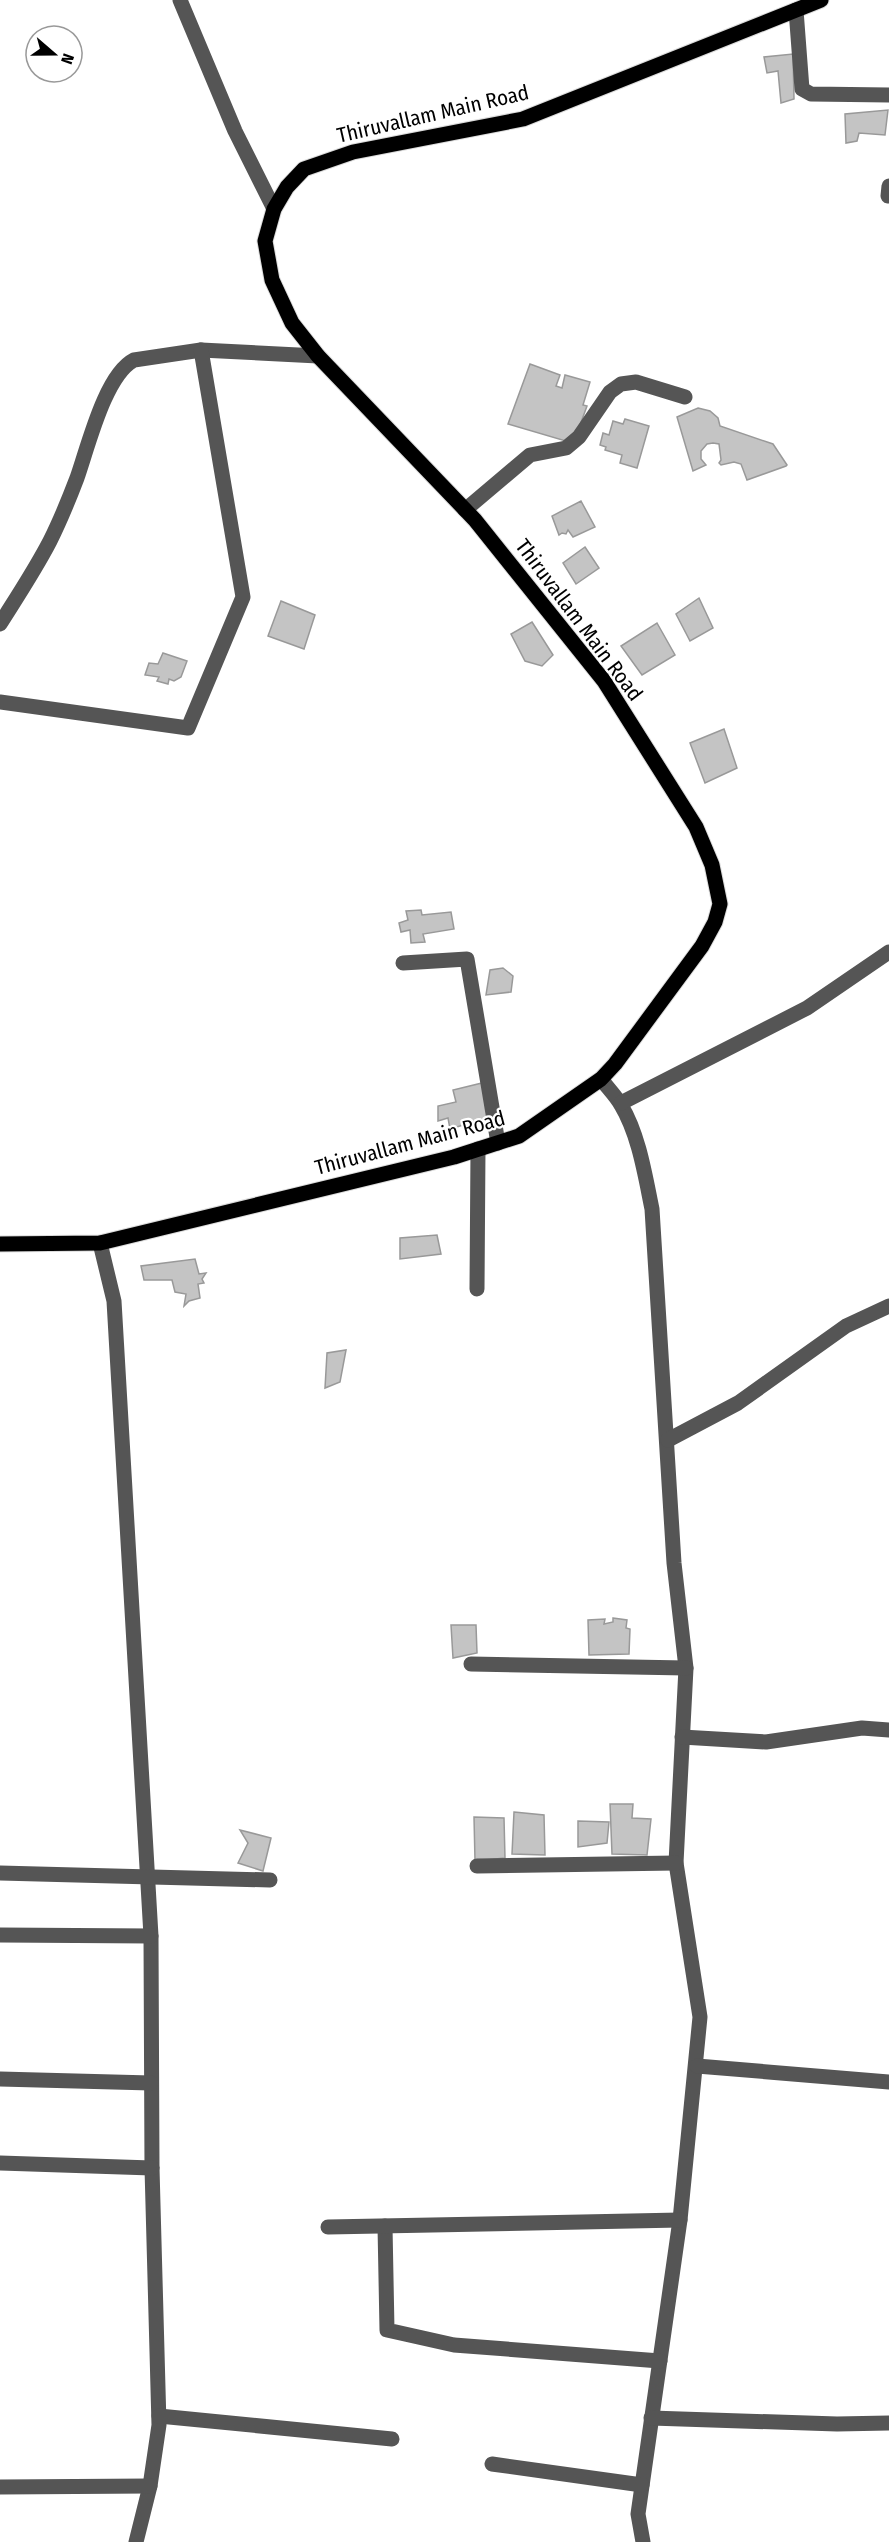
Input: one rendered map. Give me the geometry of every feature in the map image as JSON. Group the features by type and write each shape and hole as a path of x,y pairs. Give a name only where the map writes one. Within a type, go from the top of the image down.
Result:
{"main road":[{"name":"Thiruvallam Main Road","path":"0,1244 100,1243 478,1149 519,1136 601,1079 615,1064 702,946 715,922 720,904 712,865 696,827 604,681 465,510 318,356 292,323 272,280 265,241 274,209 287,188 304,169 353,152 523,119 821,0"}],"street":[{"path":"180,0 235,131 274,209"},
{"path":"796,10 802,89 810,94 889,95"},
{"path":"0,624 50,542 65,509 92,433 120,371 134,360 201,350 318,356"},
{"path":"0,702 188,728 243,597 201,350"},
{"path":"465,510 530,455 566,448 579,437 610,392 621,384 636,382 684,397"},
{"path":"621,1103 807,1008 889,952"},
{"path":"403,963 467,959 498,1143"},
{"path":"601,1079 621,1103 629,1121 652,1209 675,1563 686,1668 676,1863 700,2017 680,2220 638,2514 643,2542"},
{"path":"477,1290 478,1149"},
{"path":"100,1243 114,1301 151,1936 152,2168 159,2416 150,2486 136,2542"},
{"path":"668,1440 738,1403 846,1326 889,1306"},
{"path":"471,1664 686,1668"},
{"path":"682,1737 766,1742 862,1728 889,1730"},
{"path":"477,1866 676,1863"},
{"path":"0,1873 270,1880"},
{"path":"0,1935 151,1936"},
{"path":"696,2066 889,2082"},
{"path":"0,2079 151,2083"},
{"path":"0,2163 152,2168"},
{"path":"328,2227 680,2220"},
{"path":"385,2226 387,2330 454,2344 660,2361"},
{"path":"159,2416 392,2439"},
{"path":"651,2418 837,2424 889,2422"},
{"path":"492,2464 642,2485"},
{"path":"0,2487 150,2486"}],"building":[{"path":"793,54 794,99 781,103 778,71 767,73 764,57"},
{"path":"888,110 885,135 859,133 857,141 846,143 845,114"},
{"path":"530,364 560,375 556,386 562,388 565,375 590,382 583,405 587,406 576,436 569,442 508,424"},
{"path":"698,408 710,411 718,418 720,426 773,444 787,465 747,480 741,464 734,462 721,465 719,463 721,460 719,444 713,443 707,444 701,451 701,459 706,465 693,471 677,417"},
{"path":"625,419 649,426 637,468 620,463 622,455 605,450 606,447 600,445 603,433 609,435 613,421 623,424"},
{"path":"581,501 595,527 573,537 568,530 566,534 559,535 552,516"},
{"path":"585,547 599,568 576,584 563,563"},
{"path":"699,598 713,628 690,641 676,614"},
{"path":"281,601 315,615 304,649 268,636"},
{"path":"532,622 553,655 542,666 525,661 511,634"},
{"path":"657,623 675,655 642,675 621,646"},
{"path":"163,653 187,661 181,677 174,681 169,679 168,684 157,681 159,677 145,675 149,663 158,664"},
{"path":"724,729 737,768 705,783 690,743"},
{"path":"421,910 422,915 451,912 454,929 423,934 425,942 411,943 410,930 401,932 399,923 408,920 406,911"},
{"path":"503,968 513,976 511,992 486,995 490,970"},
{"path":"482,1083 490,1117 450,1129 448,1118 438,1121 438,1106 456,1102 453,1090"},
{"path":"437,1235 441,1254 400,1259 400,1238"},
{"path":"195,1259 199,1274 206,1273 202,1279 204,1283 198,1284 200,1298 189,1301 184,1306 186,1294 175,1292 172,1280 144,1280 141,1266"},
{"path":"346,1350 340,1382 325,1388 327,1353"},
{"path":"613,1618 627,1620 626,1628 630,1629 629,1654 589,1655 588,1620 605,1619 604,1624 613,1622"},
{"path":"451,1625 476,1625 477,1653 453,1658"},
{"path":"610,1804 633,1804 632,1818 651,1819 647,1855 612,1854"},
{"path":"514,1812 544,1815 545,1855 512,1854"},
{"path":"474,1817 504,1818 505,1858 475,1861"},
{"path":"578,1821 609,1822 607,1843 578,1847"},
{"path":"240,1830 271,1838 263,1871 238,1863 248,1843"}]}
